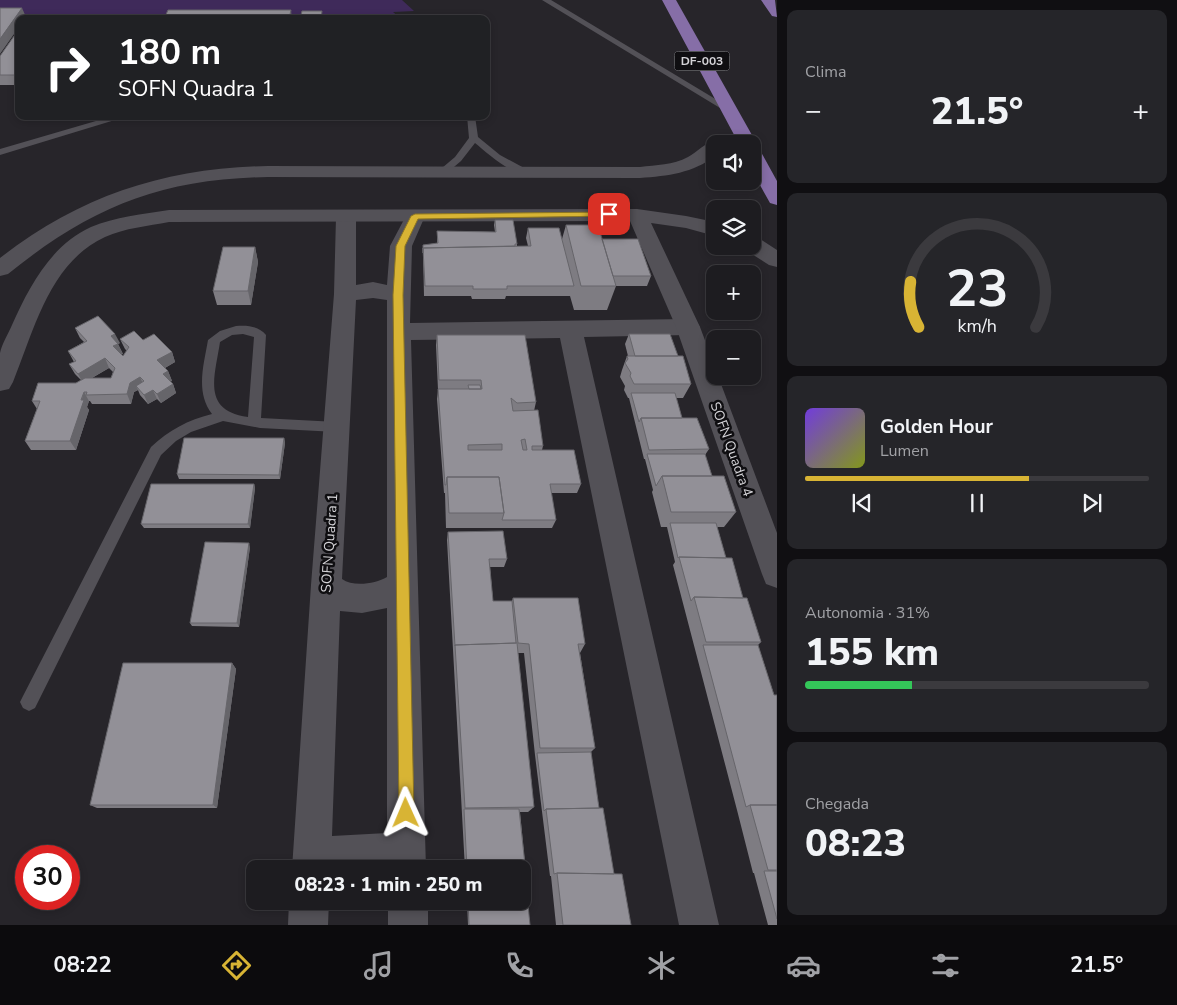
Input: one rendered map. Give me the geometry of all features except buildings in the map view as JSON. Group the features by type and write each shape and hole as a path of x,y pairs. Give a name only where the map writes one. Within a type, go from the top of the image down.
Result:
{"highway":[{"name":"DF-003","path":"670,0 743,135"},
{"path":"768,0 777,13"},
{"path":"761,169 777,199"}],"street":[{"path":"721,135 732,115"},
{"path":"0,382 46,278 67,250 96,232 130,222 169,216 415,216 591,192 630,173 678,168 706,155"},
{"path":"0,269 20,252 66,222 119,197 155,186 206,175 252,172 523,171 591,192 637,215 706,227"},
{"path":"242,217 230,203 230,194 238,181 252,172"},
{"name":"SOFN Quadra 4","path":"637,215 662,265 688,327 777,574"},
{"path":"407,860 398,295 401,246 415,216"},
{"name":"SOFN Quadra 1","path":"311,860 326,585 345,294 346,217"},
{"path":"662,265 669,248 686,222"},
{"path":"761,250 777,260"},
{"path":"345,294 373,290 398,295"},
{"path":"399,332 688,327"},
{"path":"570,330 699,925"},
{"path":"326,585 341,597 362,598 384,595 402,585"},
{"path":"308,925 309,910"},
{"path":"408,910 408,925"}],"lane":[{"path":"546,0 732,115"},
{"path":"0,152 110,120"},
{"path":"472,120 474,138 491,152 523,171"},
{"path":"445,170 458,159 474,138"},
{"path":"223,416 213,404 209,385 214,340 222,333 254,330 260,335 254,421"},
{"path":"29,702 156,451 172,435 192,424 223,416 238,420 337,427"}],"shaded area":[{"path":"0,0 402,0 414,11 393,12 396,15 15,15 15,18 0,18"}],"route":[{"path":"406,813 398,295 401,246 415,216 609,214"}]}
